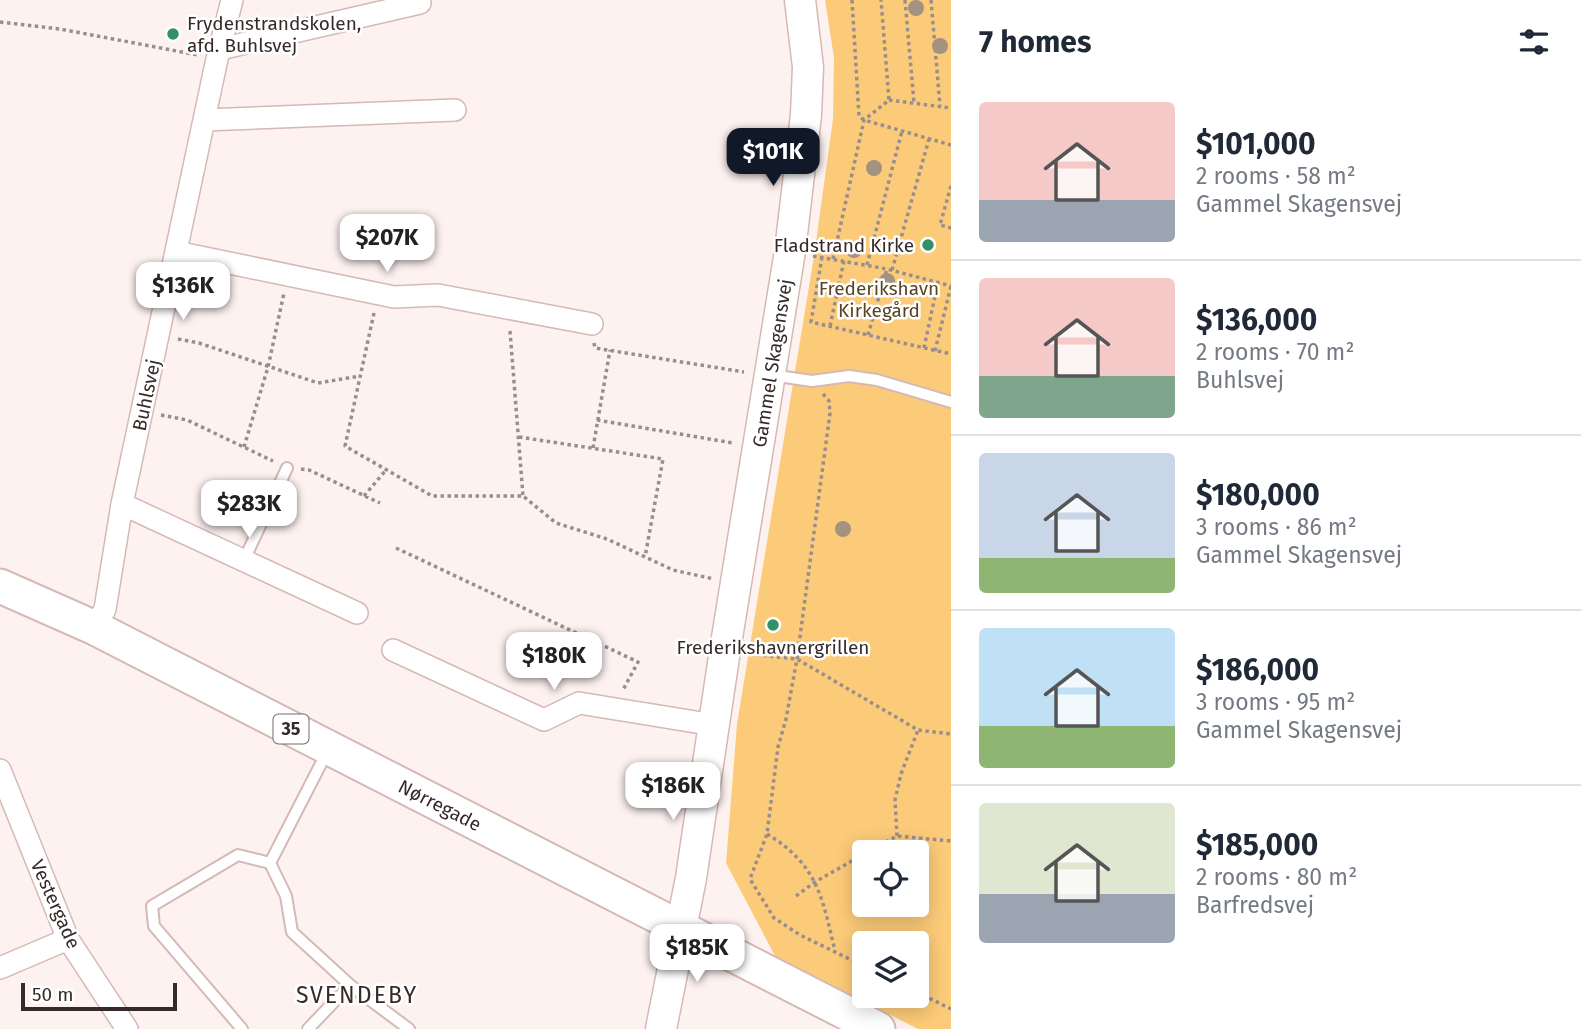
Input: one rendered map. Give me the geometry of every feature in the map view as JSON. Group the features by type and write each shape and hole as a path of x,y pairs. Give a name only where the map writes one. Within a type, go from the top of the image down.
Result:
{"main road":[{"name":"Nørregade","path":"0,586 95,628 878,1029"}],"street":[{"name":"Buhlsvej","path":"95,628 105,609 122,504 218,54 232,0"},
{"name":"Gammel Skagensvej","path":"661,1029 691,878 724,650 790,251 806,115 808,67 800,0"},
{"path":"218,54 420,3"},
{"path":"204,120 455,110"},
{"path":"176,252 394,297 438,295 592,324"},
{"path":"122,504 357,613"},
{"path":"393,650 544,720 579,703 714,725"},
{"name":"Vestergade","path":"0,770 68,939 127,1029"},
{"path":"0,968 68,939"}],"lane":[{"path":"771,375 812,382 858,377 951,402"},
{"path":"244,560 287,468"},
{"path":"270,863 329,748"},
{"path":"242,1029 154,926 152,906 238,855 270,863"},
{"path":"270,863 286,896 292,932 350,985 409,1029"},
{"path":"308,1029 350,985"}],"path":[{"path":"852,0 859,116 864,120 951,145"},
{"path":"881,0 889,100"},
{"path":"905,0 914,103"},
{"path":"931,0 940,106"},
{"path":"0,22 218,54"},
{"path":"833,259 864,120 889,100 951,108"},
{"path":"867,265 902,131"},
{"path":"868,335 929,139"},
{"path":"951,186 940,225 951,228"},
{"path":"790,251 889,269 951,286 935,351"},
{"path":"822,257 811,322 951,354"},
{"path":"830,326 845,261"},
{"path":"244,447 268,367 288,275"},
{"path":"924,348 938,282"},
{"path":"378,294 345,446 432,496 523,496 556,523 607,539 673,570 736,584"},
{"path":"509,309 523,496"},
{"path":"592,324 595,348 771,375"},
{"path":"158,335 199,343 318,383 360,376"},
{"path":"593,448 610,350"},
{"path":"812,382 829,401 830,414 797,659 778,747 767,834 750,879 774,918 800,935 852,960"},
{"path":"142,411 187,420 287,468 309,470 380,503"},
{"path":"597,420 758,448"},
{"path":"519,437 663,459 645,557"},
{"path":"364,496 387,470"},
{"path":"396,548 638,662 617,708"},
{"path":"724,650 797,659 918,730 951,734"},
{"path":"897,836 895,800 901,774 918,730"},
{"path":"767,834 800,860 815,882 822,895 835,951"},
{"path":"890,840 897,836 951,841"},
{"path":"796,896 852,861"},
{"path":"929,998 951,1009"}],"green space":[{"name":"Frederikshavn Kirkegård","path":"825,0 951,0 951,1029 918,1029 877,1008 929,1008 929,931 852,931 852,995 775,956 726,863 737,724 814,256 833,119 834,58"}],"place":[{"name":"Frydenstrandskolen, afd. Buhlsvej","path":"173,34"},
{"name":"Fladstrand Kirke","path":"928,245"},
{"name":"Frederikshavnergrillen","path":"773,625"}],"district":[{"name":"SVENDEBY","path":"357,995"}]}
